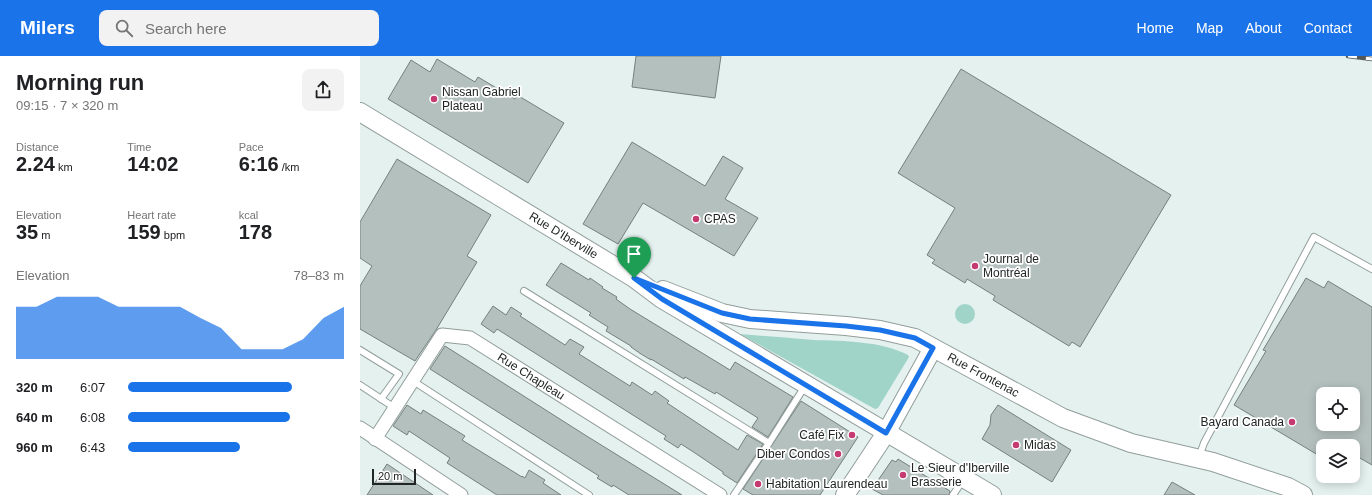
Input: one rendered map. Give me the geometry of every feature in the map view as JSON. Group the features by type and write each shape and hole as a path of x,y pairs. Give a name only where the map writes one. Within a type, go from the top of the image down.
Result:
{"main road":[{"name":"Rue D'Iberville","path":"360,112 634,278 662,299 992,495"},
{"name":"Rue Frontenac","path":"634,278 722,313 750,319 846,326 880,330 915,338 1063,418 1131,444 1213,462 1288,487 1303,495"},
{"path":"845,495 886,433 933,348"}],"street":[{"name":"Rue Chapleau","path":"375,439 442,336 470,338 720,495"},
{"path":"360,428 461,495"}],"lane":[{"path":"1199,459 1204,443 1314,237 1372,269"},
{"path":"524,291 769,444"},
{"path":"360,350 399,374 381,399"},
{"path":"413,381 589,495"},
{"path":"360,385 395,408"},
{"path":"734,495 769,444 806,385"},
{"path":"953,495 964,479"}],"green space":[{"path":"965,304 972,307 975,314 972,321 965,324 958,321 955,314 958,307"},
{"path":"740,334 874,344 898,350 909,357 878,408 875,409"}],"building":[{"path":"636,56 721,56 715,98 632,87"},
{"path":"437,59 475,82 478,77 515,99 517,95 564,123 528,183 388,99 411,60 430,72"},
{"path":"961,69 1171,195 1080,347 1072,342 1069,346 993,300 995,296 967,279 965,283 932,263 935,260 927,255 955,208 898,173"},
{"path":"632,142 705,186 723,156 743,168 725,199 758,218 734,256 643,203 618,244 583,224"},
{"path":"397,159 491,215 467,256 477,262 436,330 415,361 360,329 360,286 372,266 360,258 360,222"},
{"path":"561,263 589,280 590,278 603,287 602,288 617,297 616,299 630,309 730,370 735,362 793,397 768,437 752,427 758,418 716,392 715,394 685,377 684,379 641,354 606,331 608,327 589,315 591,313 546,285"},
{"path":"1306,278 1324,288 1328,281 1372,307 1372,465 1360,458 1360,439 1316,439 1316,454 1234,405 1266,351 1263,350"},
{"path":"493,306 506,315 511,307 522,314 520,316 565,345 570,339 584,347 579,354 630,386 632,382 652,395 655,391 669,401 667,403 738,450 747,435 763,444 737,483 681,444 678,448 664,439 666,436 497,329 494,333 481,324"},
{"path":"445,346 682,495 629,495 613,485 612,487 597,478 599,476 430,369"},
{"path":"801,401 858,437 820,495 753,495 743,489"},
{"path":"407,405 421,414 423,410 465,436 462,440 522,477 525,478 529,470 545,480 543,483 561,495 497,495 447,463 450,458 409,431 407,435 393,426"},
{"path":"998,405 1071,450 1052,482 982,439 990,425 991,415"},
{"name":"Le Sieur d'Iberville Brasserie","path":"898,459 950,491 949,495 883,495 872,489 892,460 896,462"},
{"path":"387,464 433,495 367,495"},
{"path":"1172,482 1195,495 1164,495"}],"railway":[{"path":"1348,56 1372,59"}],"place":[{"name":"Nissan Gabriel Plateau","path":"434,99"},
{"name":"CPAS","path":"696,219"},
{"name":"Journal de Montréal","path":"975,266"},
{"name":"Bayard Canada","path":"1292,422"},
{"name":"Café Fix","path":"852,435"},
{"name":"Midas","path":"1016,445"},
{"name":"Diber Condos","path":"838,454"},
{"name":"Le Sieur d'Iberville Brasserie","path":"903,475"},
{"name":"Habitation Laurendeau","path":"758,484"}],"route":[{"path":"634,278 722,313 750,319 880,330 915,338 933,348 886,433 662,299 634,278"}]}
